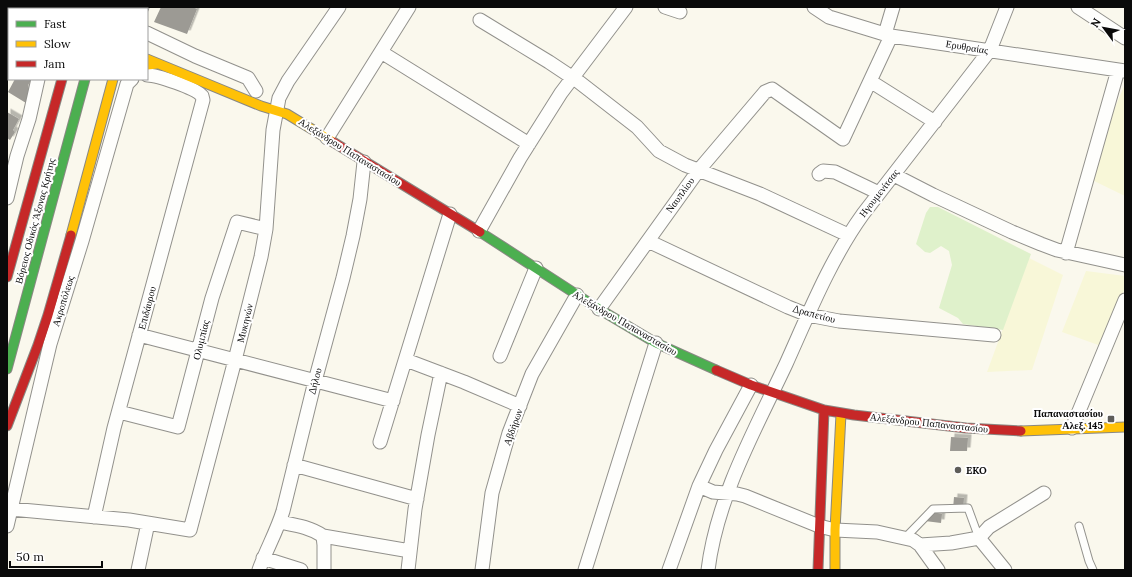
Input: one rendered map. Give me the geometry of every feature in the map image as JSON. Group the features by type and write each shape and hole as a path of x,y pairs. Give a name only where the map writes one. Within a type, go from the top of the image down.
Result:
{"main road":[{"name":"Αλεξάνδρου Παπαναστασίου","path":"148,60 261,106 272,102"},
{"path":"148,65 157,64"},
{"name":"Βόρειος Οδικός Άξονας Κρήτης","path":"7,277 62,80"},
{"name":"Βόρειος Οδικός Άξονας Κρήτης","path":"7,369 85,80"},
{"path":"7,426 48,315 114,80"},
{"path":"110,92 120,80"},
{"name":"Αλεξάνδρου Παπαναστασίου","path":"232,81 272,102 364,162 479,231 599,309 656,343 751,385 824,410 841,414 902,421 1016,431 1125,427"},
{"path":"42,116 41,123 44,146"},
{"path":"818,570 824,410"},
{"path":"835,570 841,414"}],"street":[{"name":"Μυκηνών","path":"148,523 190,530 260,263 266,229 272,102 281,93 339,7"},
{"path":"479,231 529,144 561,93 626,7"},
{"path":"665,7 680,12"},
{"name":"Ερυθραίας","path":"814,7 829,17 888,35 1121,71"},
{"path":"893,7 888,35 870,81 935,122"},
{"name":"Ηγουμενίτσας","path":"708,570 712,542 728,493 772,392 830,268 848,235 863,214 990,50 1007,7"},
{"path":"1078,7 1125,38"},
{"path":"327,138 381,52 405,8"},
{"path":"480,20 572,77 637,127 659,151 698,171 760,194 848,235"},
{"name":"Αλεξάνδρου Παπαναστασίου","path":"148,33 194,56 248,78 272,102"},
{"path":"381,52 529,144"},
{"path":"1066,253 1121,71"},
{"name":"Επιδάυρου","path":"94,516 139,335 203,100 202,96 197,91 154,75 148,75"},
{"path":"7,198 12,153 29,118 38,80"},
{"name":"Ακροπόλεως","path":"7,526 50,344 82,242 127,84 131,80"},
{"name":"Ναυπλίου","path":"599,309 698,171 765,92 772,89 843,139 870,81"},
{"name":"Δήλου","path":"261,564 280,522 315,381 354,236 364,162"},
{"path":"819,174 823,170 835,172 879,193"},
{"path":"894,175 1012,232 1057,250 1125,265"},
{"path":"380,442 450,214"},
{"name":"Ολυμπίας","path":"119,412 178,428 212,298 237,222 266,229"},
{"name":"Δραπετίου","path":"648,241 808,315 839,321 994,335"},
{"path":"500,356 536,268"},
{"name":"Αβδήρων","path":"482,570 492,493 509,432 532,374 577,295"},
{"path":"1072,428 1125,300"},
{"path":"139,335 393,400"},
{"path":"585,570 656,343"},
{"path":"406,360 520,406"},
{"path":"408,570 417,499 441,373"},
{"path":"669,570 699,486 711,460 751,385"},
{"path":"294,465 417,499"},
{"path":"699,486 712,492 737,494 753,498 819,526 836,530 877,532 913,540 920,545 938,570"},
{"path":"920,545 951,543 979,538 989,527 1044,493"},
{"path":"11,509 94,516 148,523 138,570"},
{"path":"280,522 303,526 316,531 323,536 410,551"},
{"path":"323,536 324,570"},
{"path":"979,538 1005,570"},
{"path":"261,564 301,570"}],"lane":[{"path":"905,538 933,508 968,508 979,538"},
{"path":"1079,526 1093,570"}],"green space":[{"path":"1125,84 1125,196 1090,179 1110,119"},
{"path":"930,207 938,207 1031,254 1003,330 963,324 958,318 939,308 952,265 949,251 941,246 930,253 925,252 916,244 926,213"},
{"path":"1029,258 1063,275 1032,370 987,372"},
{"path":"1086,271 1125,276 1125,288 1101,346 1062,332"}],"building":[{"path":"161,7 192,7 197,9 187,34 154,22"},
{"path":"7,32 8,68 7,67"},
{"path":"14,80 31,80 28,85 29,91 27,94 30,96 26,103 8,92"},
{"path":"7,112 19,119 13,130 15,132 10,140 7,138"},
{"path":"951,437 968,438 967,451 950,451"},
{"path":"954,497 964,498 963,510 953,509"},
{"path":"927,511 942,514 941,523 925,521"}],"traffic: fast":[{"path":"7,369 85,80"},
{"path":"480,232 599,309 656,343 716,370"}],"traffic: slow":[{"path":"148,59 261,106 287,114 333,142"},
{"path":"148,65 157,64"},
{"path":"71,235 113,80"},
{"path":"835,570 835,530 841,414"},
{"path":"1021,431 1125,427"}],"traffic: jam":[{"path":"7,277 62,80"},
{"path":"333,142 480,232"},
{"path":"7,426 38,345 71,235"},
{"path":"716,370 751,385 824,410 966,428 1021,431"},
{"path":"818,570 824,410"}],"place":[{"name":"Παπαναστασίου Αλεξ. 145","path":"1111,419"},
{"name":"EKO","path":"958,470"}]}
